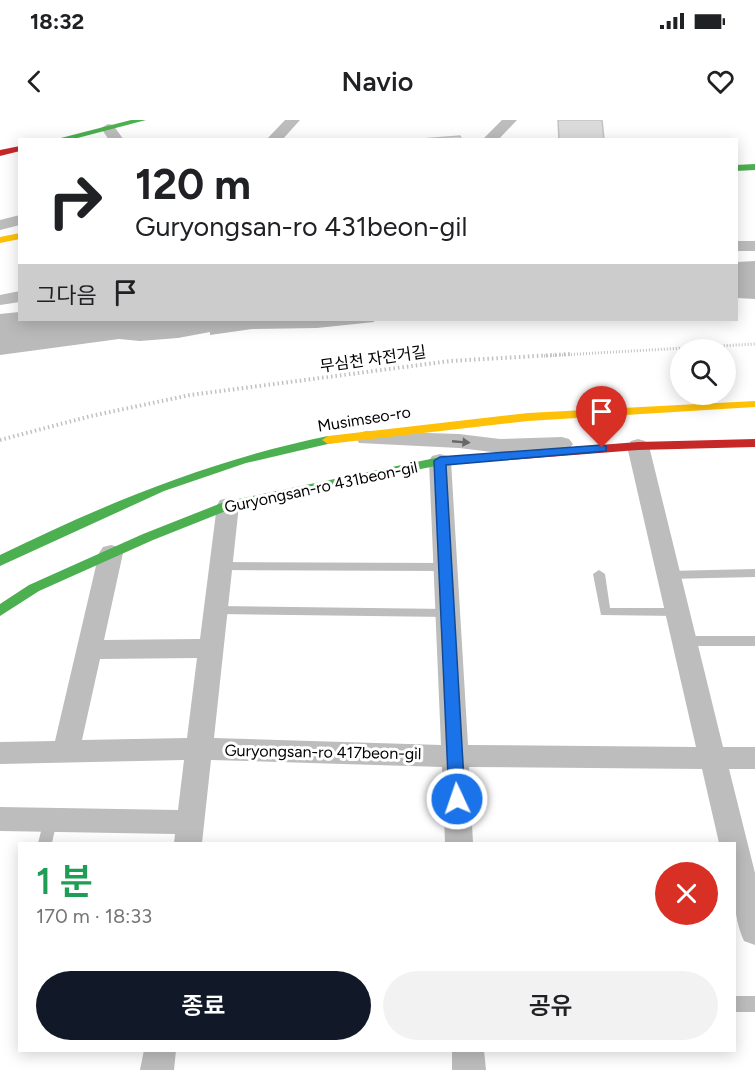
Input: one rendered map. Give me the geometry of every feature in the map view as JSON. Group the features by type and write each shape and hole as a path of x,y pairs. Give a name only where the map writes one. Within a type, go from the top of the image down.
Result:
{"street":[{"path":"66,138 142,120"},
{"path":"275,138 293,120"},
{"path":"491,138 510,120"},
{"path":"0,153 18,148"},
{"path":"738,168 755,167"},
{"path":"0,225 18,220"},
{"path":"0,240 18,236"},
{"path":"738,246 755,246"},
{"path":"0,300 18,296"},
{"name":"Musimseo-ro","path":"0,561 101,510 234,460 339,438 442,424 635,409 755,404"},
{"path":"339,438 459,441 500,446 584,444 602,448"},
{"name":"Guryongsan-ro 431beon-gil","path":"0,611 34,588 111,553 228,505 440,461 602,448 755,443"},
{"path":"638,446 712,758 734,842"},
{"path":"440,461 459,842"},
{"path":"0,819 48,831 190,832 228,505"},
{"path":"66,752 111,553"},
{"path":"89,650 212,648"},
{"name":"Guryongsan-ro 417beon-gil","path":"0,753 201,749 455,756 755,758"},
{"path":"736,848 755,931"},
{"path":"157,1070 160,1052"},
{"path":"468,1052 469,1070"}],"lane":[{"path":"222,566 445,567"},
{"path":"599,573 605,612 677,612"},
{"path":"668,575 755,573"},
{"path":"216,610 447,613"},
{"path":"684,641 755,641"},
{"path":"736,1004 755,1004"}],"path":[{"name":"무심천 자전거길","path":"0,440 91,416 190,395 450,361 755,344"}],"shaded area":[{"path":"755,261 755,299 738,298 738,262"},
{"path":"18,312 18,321 374,321 317,328 252,329 210,335 210,332 178,338 140,341 119,339 0,355 0,314"}],"building":[{"path":"558,120 602,120 604,138 559,138"},
{"path":"460,136 461,138 434,138"}],"traffic: fast":[{"path":"66,138 142,120"},
{"path":"738,168 755,167"},
{"path":"0,561 160,488 242,460 328,440"},
{"path":"0,611 34,588 148,537 228,505 440,461 510,456"}],"traffic: slow":[{"path":"0,240 18,236"},
{"path":"328,440 528,417 755,404"}],"traffic: jam":[{"path":"0,153 18,148"},
{"path":"510,456 638,446 755,443"}],"route":[{"path":"457,799 440,461 602,448"}]}
